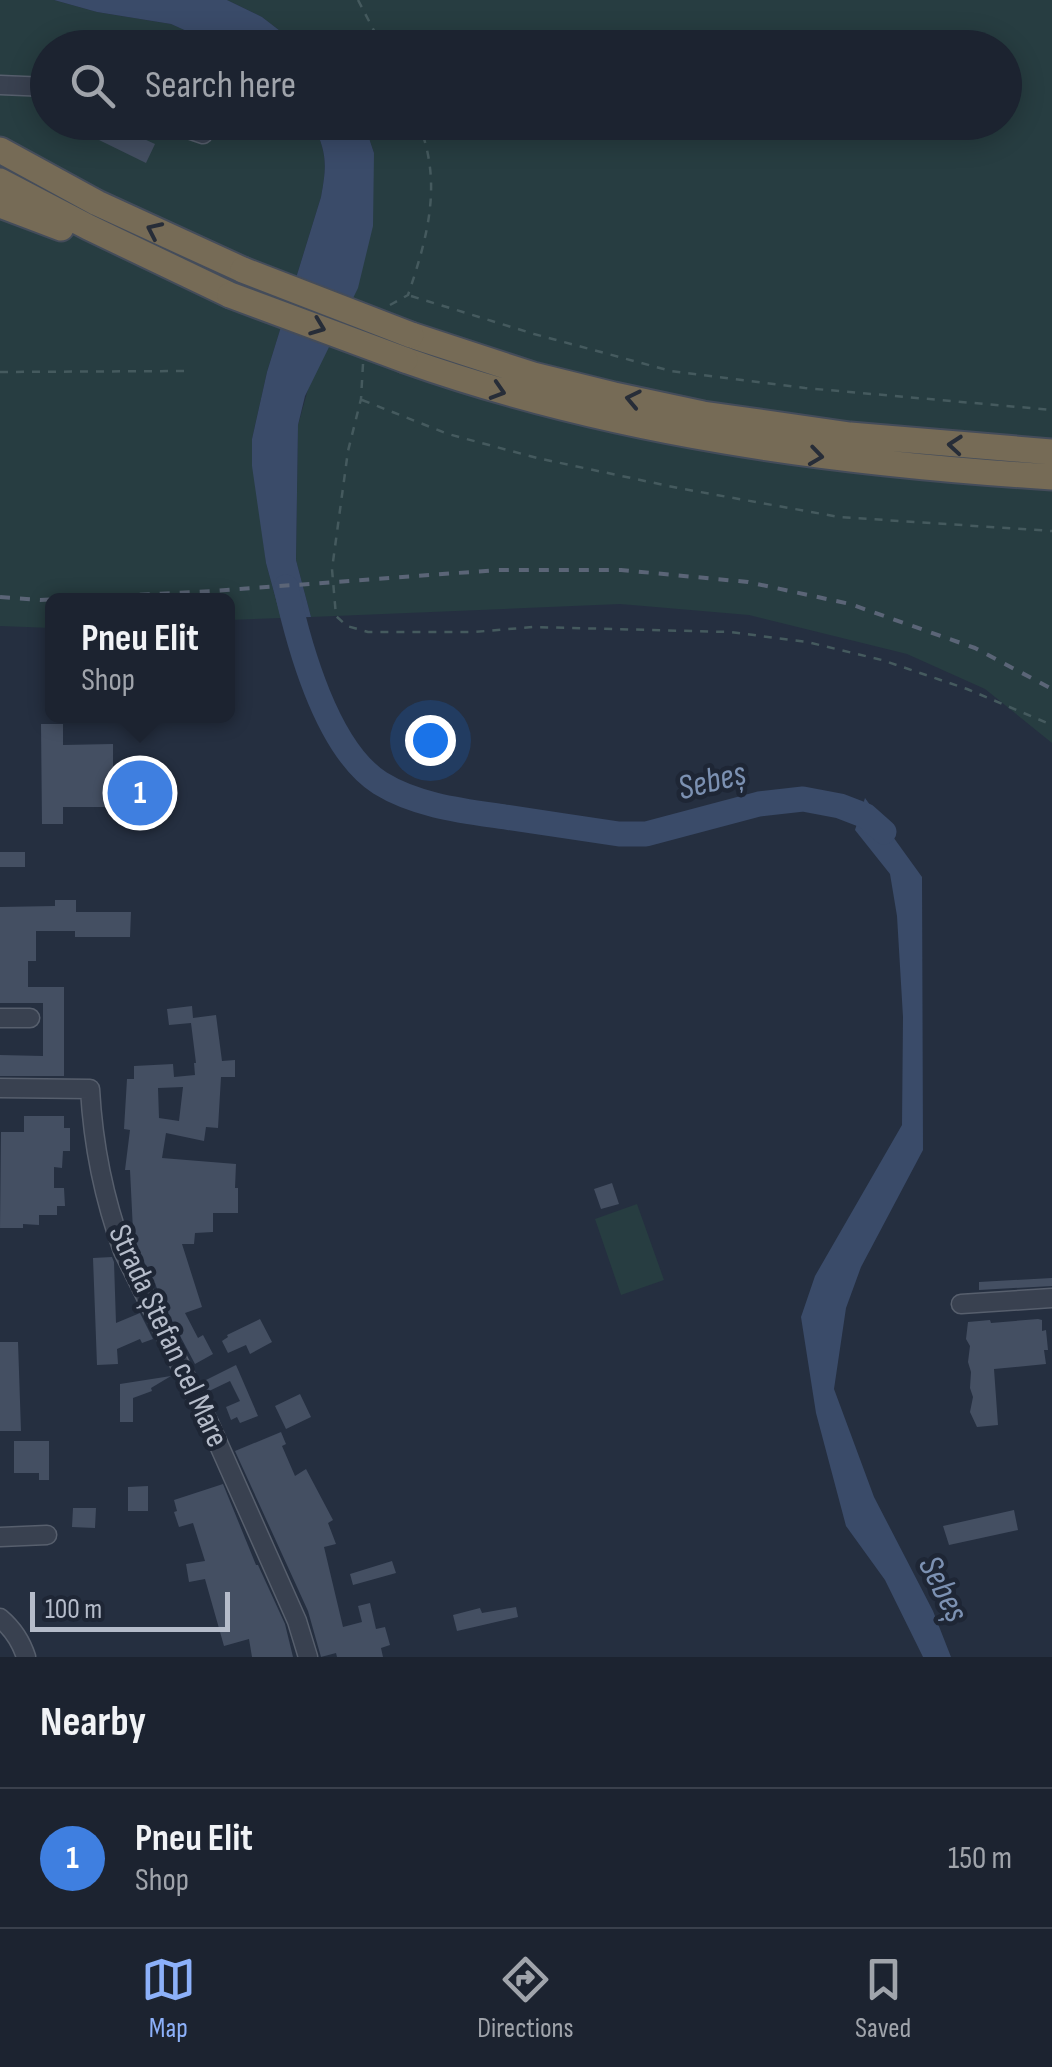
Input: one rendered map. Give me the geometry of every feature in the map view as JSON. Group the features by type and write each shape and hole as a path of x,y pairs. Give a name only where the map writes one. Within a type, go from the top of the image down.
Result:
{"highway":[{"path":"0,150 97,202 243,270 532,375 703,414 850,436 1052,452"},
{"path":"0,181 230,294 525,400 696,437 844,460 1052,477"},
{"path":"0,205 102,244 183,282 230,294"}],"street":[{"path":"0,85 30,87"},
{"path":"0,1018 30,1018"},
{"name":"Strada Ștefan cel Mare","path":"0,1088 90,1090 98,1156 123,1251 204,1412 297,1621 308,1657"},
{"path":"961,1304 1052,1298"},
{"path":"0,1537 47,1536"},
{"path":"0,1618 15,1633 26,1657"}],"path":[{"path":"358,0 374,30"},
{"path":"386,307 408,295 421,259 433,181 423,140"},
{"path":"408,295 671,371 805,388 1052,410"},
{"path":"363,365 361,400 348,451 332,569 336,616 347,626 368,632 474,632 533,627 730,632 807,642 882,660 968,689 1052,725"},
{"path":"0,372 190,371"},
{"path":"361,400 466,439 678,488 839,517 1052,531"}],"green space":[{"path":"0,0 54,0 184,30 30,30 30,140 320,140 324,176 267,372 252,439 266,563 281,618 235,620 235,593 45,593 45,628 0,626"},
{"path":"227,0 1052,0 1052,743 985,689 907,654 749,615 620,604 311,617 296,560 298,425 374,153 370,140 1022,140 1022,30 279,30"},
{"path":"637,1204 664,1280 621,1295 595,1219"}],"water":[{"path":"54,0 227,0 279,30 184,30 171,24 97,12"},
{"path":"320,140 370,140 374,153 373,226 358,288 305,396 298,425 296,560 311,617 281,618 266,563 252,466 252,439 267,372 321,197"},
{"path":"865,798 922,877 923,1150 861,1267 846,1308 834,1389 874,1497 933,1611 951,1657 923,1657 885,1580 846,1526 816,1413 801,1317 815,1276 902,1125 903,1017 897,916 890,874 855,830"}],"building":[{"path":"99,140 146,140 155,144 146,163"},
{"path":"41,724 63,724 63,745 113,744 113,779 165,779 165,807 63,807 63,824 42,824"},
{"path":"0,852 25,852 25,867 0,867"},
{"path":"55,900 76,900 76,912 131,912 130,937 75,937 75,931 36,931 36,961 28,961 28,987 64,987 64,1076 0,1076 0,1055 43,1056 43,1003 0,1003 0,907 55,906"},
{"path":"192,1006 193,1018 216,1015 222,1061 235,1060 235,1077 221,1077 218,1128 206,1127 204,1141 166,1133 162,1158 236,1164 238,1213 213,1213 213,1232 195,1233 194,1244 182,1244 202,1307 185,1313 198,1338 203,1335 213,1354 195,1364 140,1257 133,1231 130,1170 125,1170 130,1130 124,1129 127,1079 134,1079 134,1066 173,1064 174,1077 195,1075 191,1023 169,1025 167,1009","holes":["183,1087 179,1121 159,1118 158,1088"]},
{"path":"24,1116 64,1116 64,1128 70,1128 70,1151 63,1151 62,1168 54,1167 54,1188 64,1188 65,1206 57,1206 57,1215 39,1215 39,1225 0,1228 1,1132 24,1132"},
{"path":"612,1183 619,1204 601,1209 594,1189"},
{"path":"112,1257 116,1323 140,1313 153,1339 142,1343 140,1339 117,1349 118,1364 97,1365 93,1258"},
{"path":"1052,1278 1052,1286 979,1290 979,1282"},
{"path":"260,1319 272,1342 250,1354 246,1345 228,1353 222,1341 227,1335"},
{"path":"1042,1320 1042,1331 1046,1330 1046,1364 994,1369 998,1425 977,1427 970,1412 973,1397 970,1346 966,1339 968,1322"},
{"path":"0,1342 18,1342 21,1431 0,1431"},
{"path":"236,1365 258,1416 240,1423 237,1417 231,1420 226,1407 240,1401 230,1381 207,1392 202,1382"},
{"path":"171,1376 152,1391 133,1398 133,1422 120,1422 120,1384"},
{"path":"300,1394 311,1417 286,1429 275,1406"},
{"path":"281,1432 286,1444 282,1446 295,1476 306,1469 333,1520 328,1523 336,1544 324,1547 343,1627 362,1622 358,1606 370,1603 376,1629 385,1627 390,1645 381,1648 383,1657 337,1657 336,1653 321,1657 308,1611 235,1451"},
{"path":"14,1441 49,1441 49,1480 39,1480 39,1473 14,1473"},
{"path":"223,1484 285,1624 293,1657 252,1657 249,1639 224,1646 205,1579 189,1582 186,1564 205,1561 193,1523 179,1527 174,1500"},
{"path":"148,1486 148,1511 128,1511 128,1487"},
{"path":"73,1508 96,1508 95,1528 72,1527"},
{"path":"1014,1510 1018,1530 949,1545 943,1526"},
{"path":"392,1561 396,1573 353,1585 350,1574"},
{"path":"516,1607 518,1617 457,1631 453,1615 480,1608 482,1613"}],"waterway":[{"name":"Sebeș","path":"286,587 307,666 330,722 361,767 394,791 457,810 619,834 646,834 759,804 803,799 866,816 884,832"}],"railway":[{"path":"175,593 498,570 621,570 748,582 850,604 975,648 1052,689"},
{"path":"0,597 45,600"}],"place":[{"name":"Pneu Elit","path":"140,793"}]}
